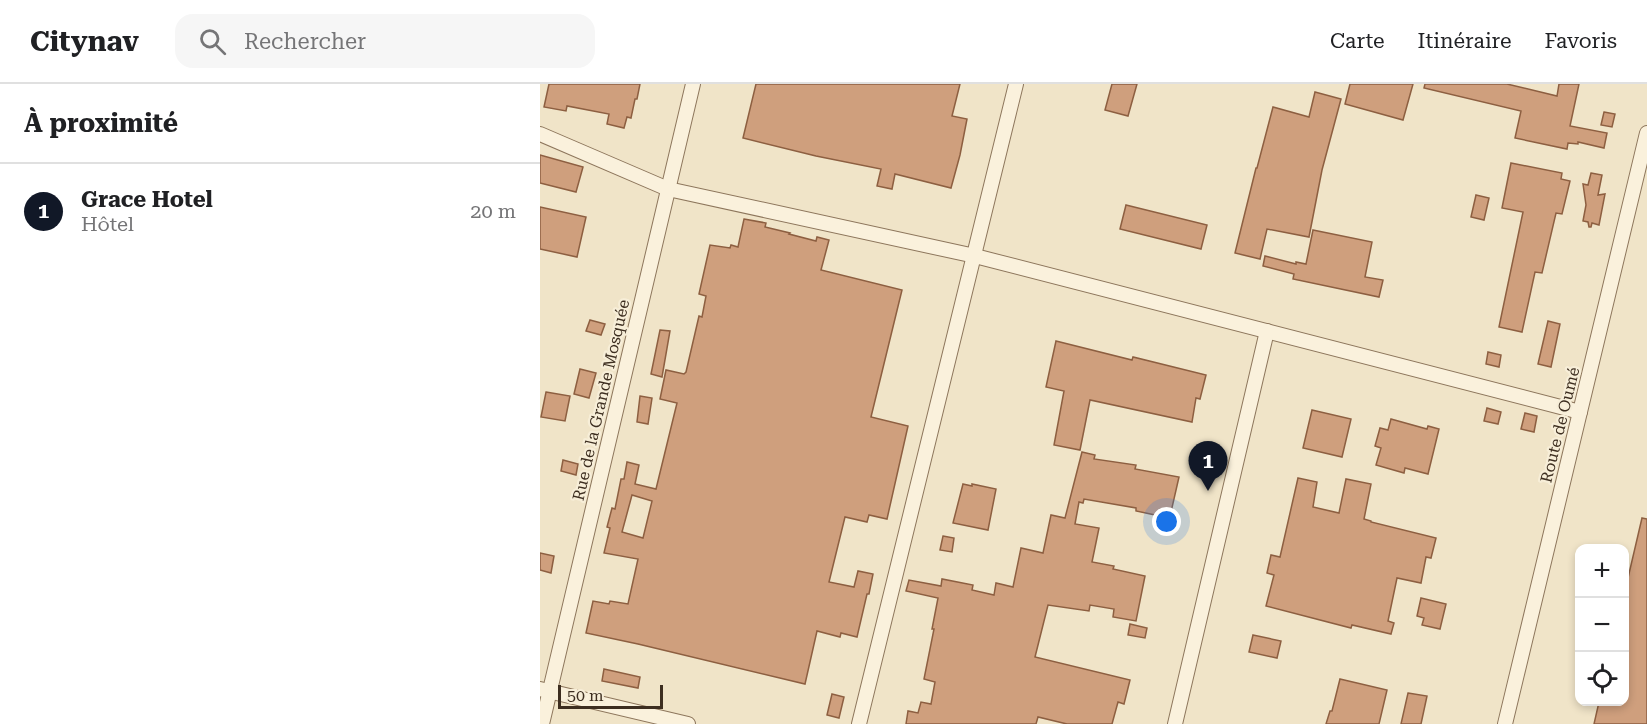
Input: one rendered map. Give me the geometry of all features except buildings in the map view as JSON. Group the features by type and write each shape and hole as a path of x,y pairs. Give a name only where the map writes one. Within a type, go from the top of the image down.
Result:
{"street":[{"name":"Rue de la Grande Mosquée","path":"542,724 545,690 693,84"},
{"path":"859,724 1016,84"},
{"name":"Route de Oumé","path":"1505,724 1647,133"},
{"path":"540,134 668,189 975,256 1580,412"},
{"path":"1175,724 1267,331"},
{"path":"545,690 688,724"}],"place":[{"name":"Grace Hotel","path":"1208,491"}]}
